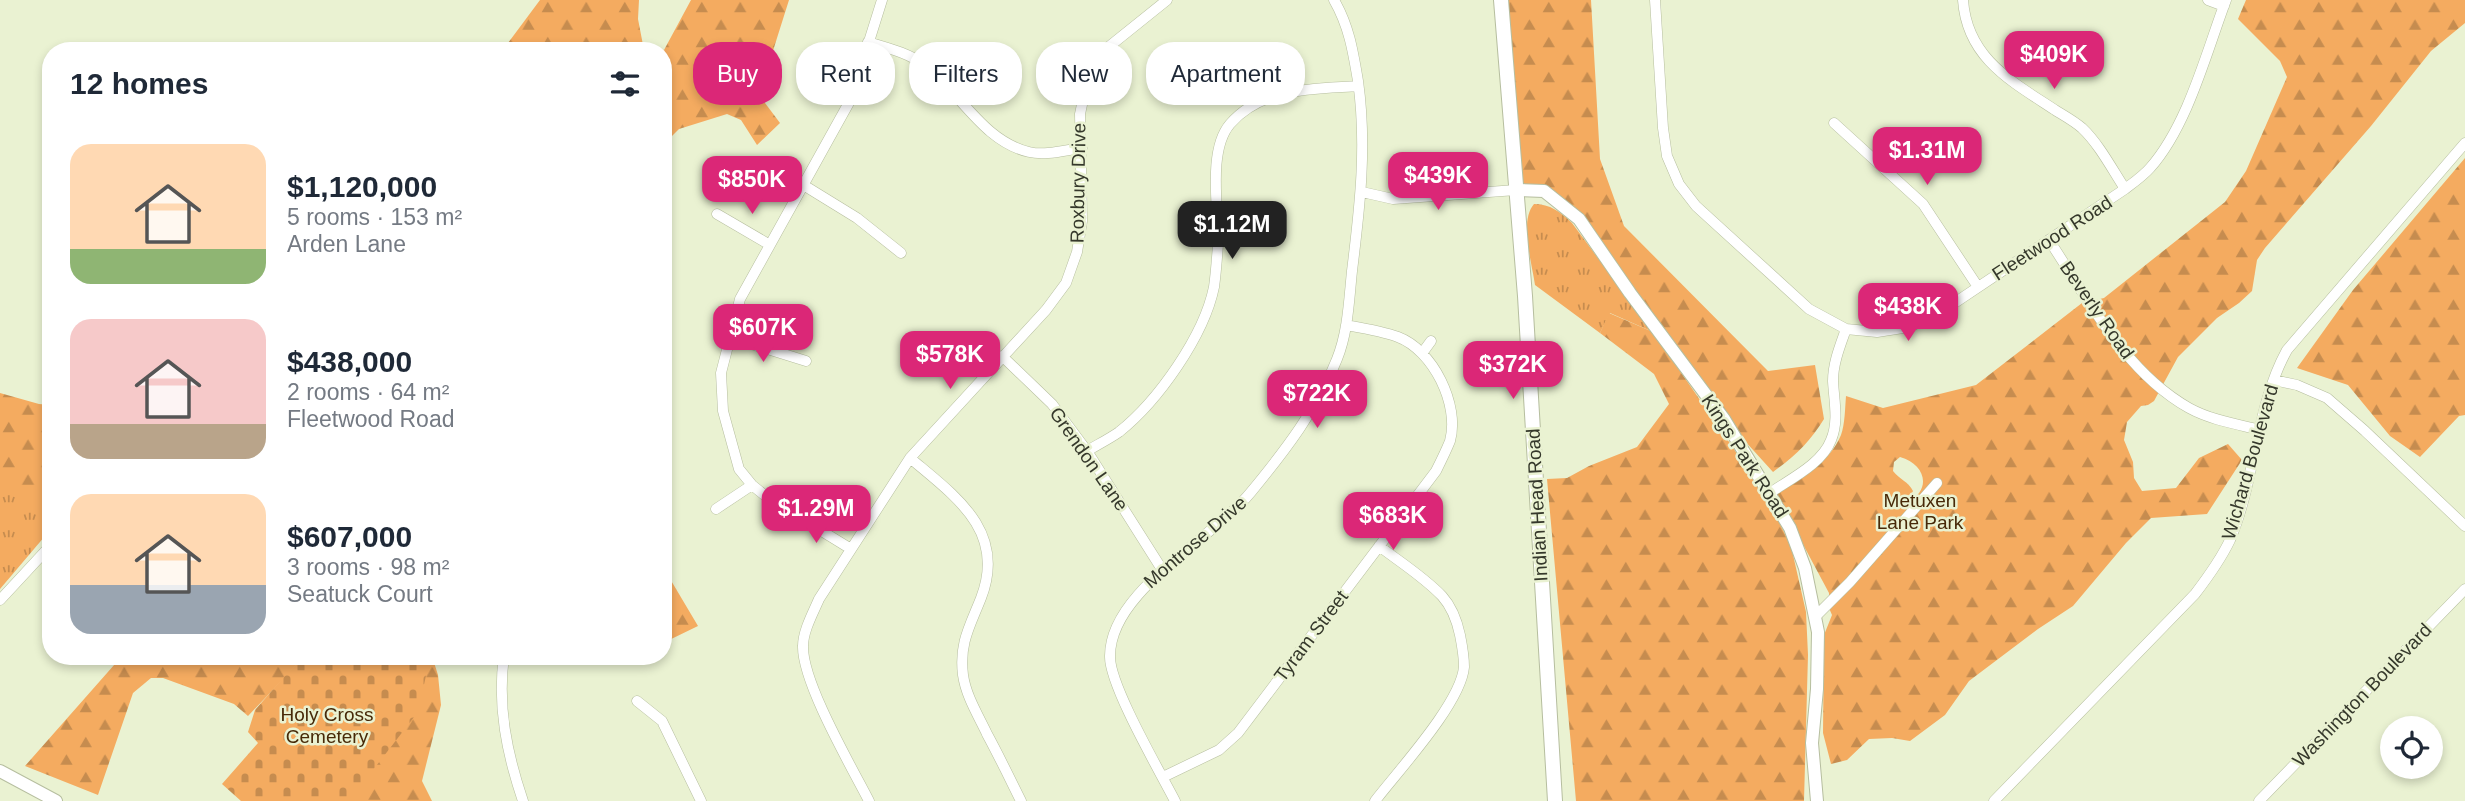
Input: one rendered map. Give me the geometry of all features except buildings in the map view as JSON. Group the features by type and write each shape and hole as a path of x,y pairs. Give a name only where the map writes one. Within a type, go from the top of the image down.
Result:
{"main road":[{"name":"Indian Head Road","path":"1501,0 1525,296 1555,801"}],"street":[{"path":"868,42 882,0"},
{"name":"Roxbury Drive","path":"869,801 818,700 809,674 803,646 819,599 910,458 1046,310 1066,283 1077,252 1082,220 1080,114 1087,81 1106,49 1167,0"},
{"name":"Montrose Drive","path":"1175,801 1117,685 1110,657 1114,634 1124,610 1137,594 1213,530 1250,494 1316,405 1338,357 1346,325 1362,192 1364,136 1352,44 1344,18 1334,0"},
{"name":"Fleetwood Road","path":"1655,0 1663,128 1667,156 1679,184 1696,206 1809,309 1846,329 1877,332 1909,327 1941,313 2149,170 2165,148 2185,109 2225,3"},
{"path":"1963,0 1971,35 1986,59 2005,78 2081,127 2125,189"},
{"path":"2208,0 2225,3"},
{"path":"895,50 923,64 990,131 1009,145 1030,152 1047,153 1082,148"},
{"path":"1087,451 1118,432 1142,410 1172,372 1202,323 1214,288 1218,244 1219,151 1228,127 1247,108 1267,97 1310,89 1359,86"},
{"path":"848,105 740,299 721,373 723,411 739,469 752,485 768,498 852,549"},
{"path":"1835,123 1923,204 1978,287"},
{"name":"Wichard Boulevard","path":"1994,801 2195,594 2216,565 2237,521 2274,380 2287,350 2465,143"},
{"path":"804,186 857,218 901,253"},
{"path":"1362,192 1393,198 1516,190"},
{"name":"Kings Park Road","path":"1516,190 1544,191 1579,219 1629,293 1724,418 1790,528 1805,568 1818,632 1812,743 1817,801"},
{"path":"717,214 770,245"},
{"name":"Beverly Road","path":"2049,240 2123,352 2144,374 2174,398 2204,415 2261,430"},
{"name":"Tyram Street","path":"1163,777 1219,750 1238,733 1436,471 1450,439 1451,409 1441,380 1423,352 1400,337 1346,325"},
{"path":"1770,493 1818,458 1831,441 1836,414 1833,379 1837,354 1846,329"},
{"path":"729,337 806,360"},
{"path":"1423,352 1431,341"},
{"name":"Grendon Lane","path":"1002,356 1052,404 1087,451 1163,571"},
{"path":"2274,380 2297,385 2327,398 2465,526"},
{"path":"910,458 963,503 978,523 986,548 988,576 961,649 963,677 971,701 1021,801"},
{"path":"1815,617 1850,582 1937,483"},
{"path":"716,509 752,485"},
{"path":"1375,801 1442,715 1454,695 1464,669 1457,620 1444,598 1379,546"},
{"path":"0,600 42,555"},
{"name":"Washington Boulevard","path":"2259,801 2465,589"},
{"path":"504,665 502,702 509,761 523,801"},
{"path":"637,701 662,721 701,801"},
{"path":"0,771 56,801"}],"green space":[{"path":"540,0 639,0 638,19 642,42 509,42"},
{"path":"691,0 789,0 776,42 693,42 693,105 766,105 780,123 757,145 741,120 727,114 679,129 672,136 672,42 668,42"},
{"path":"1501,0 1591,0 1600,159 1624,226 1768,371 1815,365 1824,419 1801,448 1773,472 1724,418 1579,219 1544,191 1516,190"},
{"name":"Metuxen Lane Park","path":"2246,0 2465,0 2465,23 2431,51 2371,126 2265,248 2257,260 2252,291 2217,318 2178,357 2154,401 2141,406 2127,422 2124,440 2133,462 2134,478 2142,491 2176,488 2199,458 2228,444 2242,460 2207,514 2151,518 2126,543 2073,606 1969,681 1945,715 1910,741 1892,738 1869,739 1847,760 1831,764 1823,733 1824,635 1832,615 1829,593 1776,494 1795,483 1830,454 1841,435 1846,396 1883,408 1976,385 2082,303 2104,298 2225,202 2246,171 2287,77 2280,61 2238,19","holes":["1900,457 1909,460 1920,471 1923,484 1915,497 1907,503 1913,491 1893,471 1894,462"]},
{"path":"2465,158 2465,415 2459,416 2420,457 2390,436 2348,385 2297,368 2353,290"},
{"path":"1534,204 1555,209 1572,223 1653,332 1610,313 1600,333 1535,285 1527,231 1527,221"},
{"path":"1609,313 1653,332 1765,494 1791,546 1806,612 1808,655 1804,801 1576,801 1547,479 1567,478 1637,447 1669,404 1654,374 1600,333"},
{"path":"0,393 42,404 42,496 0,487"},
{"path":"0,425 42,458 42,540 0,589"},
{"path":"672,582 698,626 672,639"},
{"path":"114,665 296,665 248,716 234,704 163,678 151,678 133,693 98,795 25,766"},
{"name":"Holy Cross Cemetery","path":"296,665 427,665 418,712 349,801 241,801 222,784 258,743 248,732 255,710"},
{"path":"409,665 435,665 441,705 422,781 432,801 345,801"}]}
